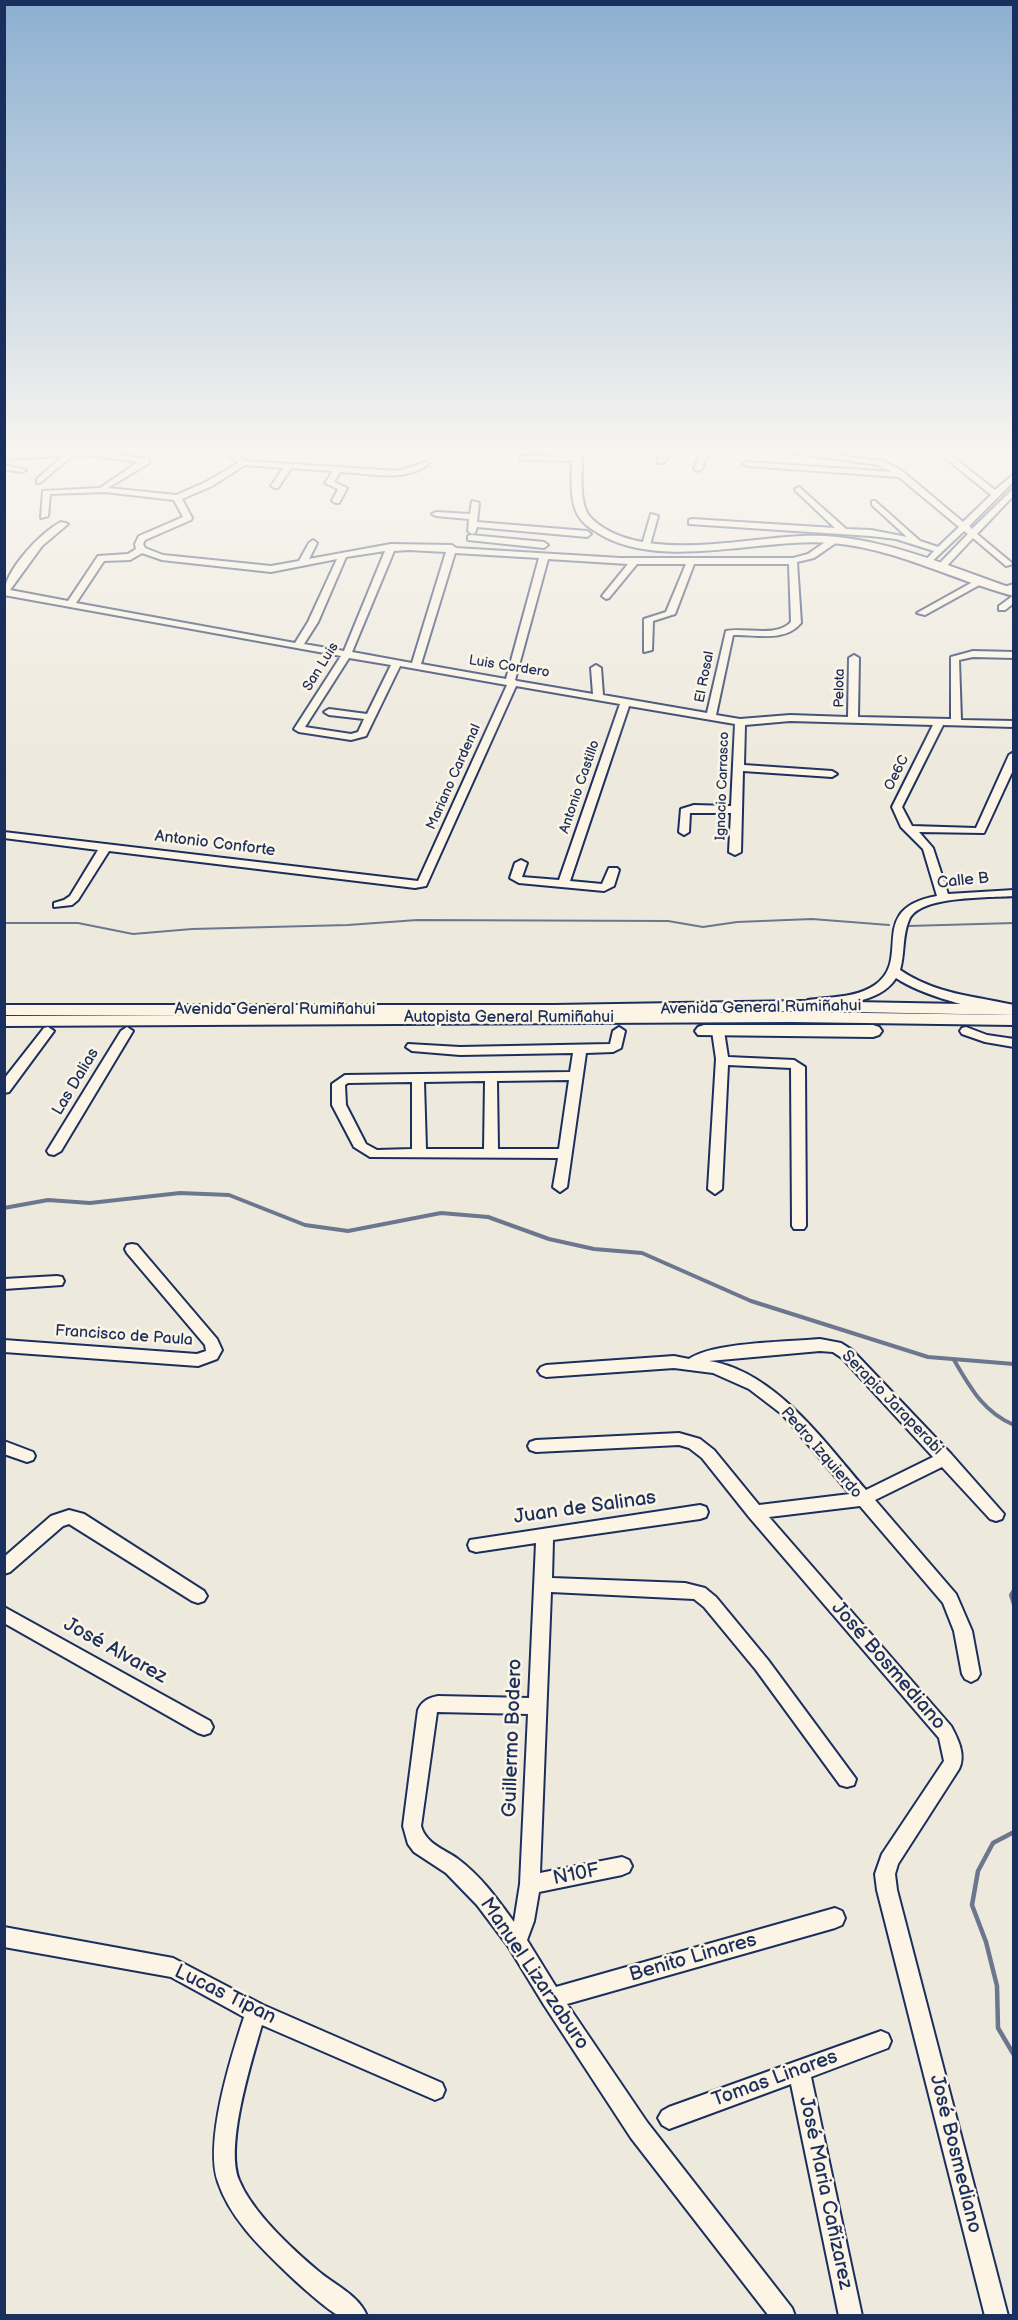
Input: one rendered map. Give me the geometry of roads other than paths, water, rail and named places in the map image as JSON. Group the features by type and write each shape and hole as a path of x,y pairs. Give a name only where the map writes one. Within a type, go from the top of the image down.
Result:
{"highway":[{"name":"Autopista General Rumiñahui","path":"4,1021 767,1017 1014,1020"},
{"name":"Autopista General Rumiñahui","path":"4,1032 1014,1032"}],"main road":[{"path":"919,560 1007,588 1014,593"},
{"name":"Avenida General Rumiñahui","path":"4,1010 554,1010 801,1006 1014,1009"}],"street":[{"path":"4,592 27,560"},
{"path":"71,604 100,560"},
{"path":"189,560 260,569 319,560"},
{"path":"302,564 304,560"},
{"path":"298,646 317,614 341,560"},
{"name":"San Luis","path":"371,717 362,734 357,736 299,729 347,654 386,560"},
{"path":"416,665 448,560"},
{"name":"Mariano Cardenal","path":"422,884 512,681 543,560"},
{"path":"940,567 947,560"},
{"path":"1005,560 1009,564"},
{"path":"620,561 793,561"},
{"path":"606,596 634,561"},
{"path":"647,650 650,620 670,614 691,561"},
{"name":"El Rosal","path":"711,716 729,633 779,633 793,628 796,623 793,561"},
{"path":"922,613 981,581"},
{"name":"Luis Cordero","path":"4,592 298,646 740,722 790,718 1014,724"},
{"path":"1002,608 1014,598"},
{"path":"956,723 954,659 959,655 967,654 1014,656"},
{"name":"Pelota","path":"853,719 854,658"},
{"path":"329,712 371,717 397,663"},
{"path":"596,668 598,696"},
{"name":"Antonio Castillo","path":"563,884 626,701"},
{"name":"Ignacio Carrasco","path":"735,852 740,722"},
{"name":"Oe6C","path":"939,723 897,807 900,817 928,848 943,898"},
{"path":"910,829 980,831 1014,755"},
{"path":"740,768 832,774"},
{"path":"684,831 685,811 694,808 738,810"},
{"name":"Antonio Conforte","path":"6,837 422,884"},
{"path":"58,905 68,903 74,898 105,848"},
{"path":"521,862 516,878 519,880 604,888 608,886 613,870"},
{"name":"Calle B","path":"894,970 900,927 906,914 918,905 943,898 1014,893"},
{"path":"801,1006 868,993 884,984 894,970 910,983 937,995 1014,1009"},
{"path":"4,1089 48,1031"},
{"name":"Las Dalias","path":"54,1151 127,1031"},
{"path":"411,1047 460,1051 614,1048 617,1045 619,1031"},
{"path":"715,1189 722,1061 718,1031"},
{"path":"966,1031 985,1038 1014,1043"},
{"path":"560,1187 563,1153 580,1049"},
{"path":"722,1061 794,1064 800,1067 799,1226"},
{"path":"563,1153 375,1154 361,1147 339,1105 338,1084 345,1079 576,1076"},
{"path":"418,1078 419,1154"},
{"path":"491,1078 491,1153"},
{"name":"Francisco de Paula","path":"4,1346 198,1360 212,1355 214,1350 212,1343 132,1249"},
{"path":"4,1284 57,1281"},
{"name":"Serapio Jaraperabi","path":"694,1363 701,1358 716,1354 820,1345 836,1347 847,1354 996,1515"},
{"name":"Pedro Izquierdo","path":"546,1371 674,1362 694,1363 715,1368 754,1385 788,1411 950,1599 963,1631 971,1674"},
{"name":"José Bosmediano","path":"536,1446 679,1439 694,1443 708,1454 755,1512 935,1720 950,1742 953,1763 889,1860 885,1874 887,1890 997,2316"},
{"path":"4,1448 27,1456"},
{"path":"755,1512 862,1499 945,1458"},
{"name":"Juan de Salinas","path":"476,1545 700,1512"},
{"path":"4,1567 57,1521 69,1517 78,1519 198,1596"},
{"name":"Guillermo Bodero","path":"515,1939 521,1933 524,1924 530,1884 545,1535"},
{"path":"543,1585 685,1590 699,1593 710,1602 762,1665 847,1779"},
{"name":"José Alvarez","path":"4,1614 204,1727"},
{"name":"Manuel Lizarzaburo","path":"536,1706 438,1704 432,1705 427,1710 412,1826 415,1838 421,1846 453,1867 484,1898 515,1939 551,1998 639,2130 784,2316"},
{"name":"N10F","path":"530,1884 622,1866"},
{"name":"Benito Linares","path":"551,1998 835,1918"},
{"name":"Lucas Tipan","path":"4,1937 173,1968 256,2012 435,2090"},
{"path":"256,2012 248,2034 230,2119 224,2156 227,2179 240,2203 275,2244 304,2274 324,2291 345,2304 356,2316"},
{"name":"Tomas Linares","path":"669,2118 881,2041"},
{"name":"José Maria Cañizarez","path":"799,2071 851,2316"}],"waterway":[{"path":"4,923 78,923 133,934 192,929 348,925 417,920 668,921 703,927 737,922 812,919 889,925"},
{"path":"908,926 1014,923"},
{"path":"4,1208 48,1200 90,1203 180,1193 229,1195 305,1225 348,1231 441,1213 488,1217 549,1239 594,1249 642,1253 751,1301 928,1357 1014,1364"},
{"path":"954,1360 978,1398 1003,1420 1014,1425"},
{"path":"1014,1590 1011,1595 1014,1605"},
{"path":"1014,1832 993,1843 978,1871 972,1905 986,1942 997,1986 998,2028 1014,2055"}]}
